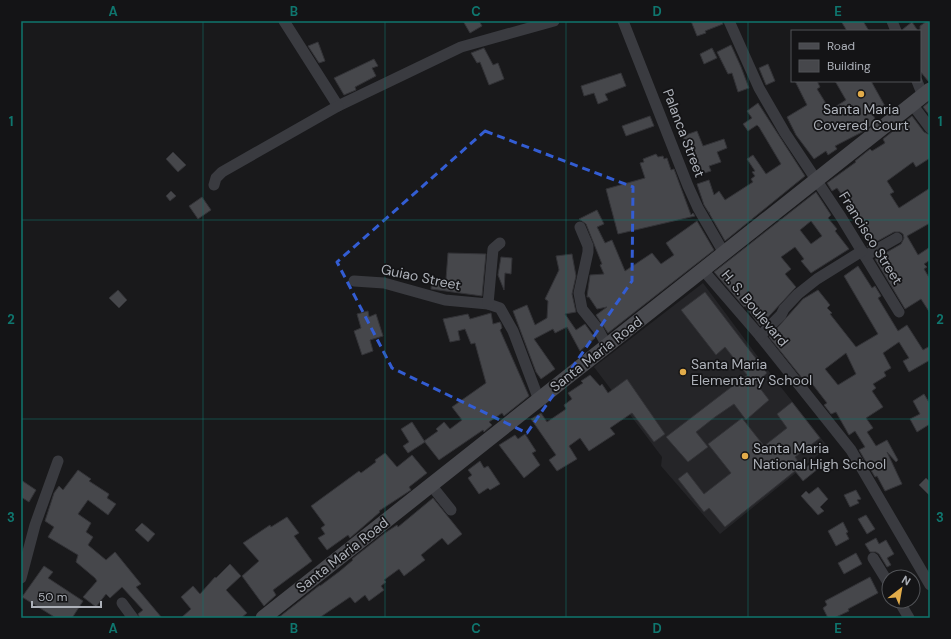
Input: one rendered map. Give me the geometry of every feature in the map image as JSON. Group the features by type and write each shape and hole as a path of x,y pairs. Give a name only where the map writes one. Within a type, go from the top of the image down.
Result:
{"main road":[{"name":"Santa Maria Road","path":"263,618 922,97"}],"street":[{"path":"284,21 338,106"},
{"path":"214,185 216,178 222,172 338,106 461,47 554,21"},
{"name":"Palanca Street","path":"623,21 688,186 698,208 724,253"},
{"name":"Francisco Street","path":"729,21 759,88 785,133 817,180 899,312"},
{"path":"917,82 930,128"},
{"path":"580,226 588,246 580,293 582,309 598,329 607,346"},
{"path":"760,336 781,315 784,309 798,294 817,279 897,238"},
{"path":"488,304 493,249 500,243"},
{"name":"H. S. Boulevard","path":"703,270 760,336 851,450 930,585"},
{"name":"Guiao Street","path":"354,281 384,283 445,300 488,304 500,308 506,317 539,400"},
{"path":"21,578 35,525 58,461"},
{"path":"431,485 451,510"},
{"path":"873,558 881,571"},
{"path":"122,604 133,618"},
{"path":"904,609 909,618"}],"highlighted area":[{"path":"485,131 633,187 632,281 527,433 392,368 337,262"}],"shaded area":[{"path":"703,283 773,377 828,447 720,534 661,466 662,457 594,367"}],"building":[{"path":"463,21 479,21 482,26 470,33"},
{"path":"691,21 722,21 723,24 697,36"},
{"path":"841,21 863,21 868,30 846,30"},
{"path":"927,21 930,21 930,81 928,81 921,72 920,26"},
{"path":"912,22 917,30 903,30"},
{"path":"318,42 325,61 319,63 308,46"},
{"path":"731,45 749,88 738,92 732,73 728,74 717,52"},
{"path":"484,48 493,65 498,63 504,79 489,85 480,62 477,63 471,53"},
{"path":"712,48 717,58 704,64 700,54"},
{"path":"374,59 378,66 372,68 376,76 355,87 356,90 344,95 334,78"},
{"path":"768,64 775,81 766,85 759,68"},
{"path":"621,73 626,86 605,94 608,100 598,104 594,93 584,96 581,86"},
{"path":"796,82 818,82 820,87 817,89 830,110 846,100 836,82 872,82 886,108 873,115 876,121 866,130 835,146 837,149 828,155 826,151 814,159 796,135 787,117 807,105"},
{"path":"930,101 930,116 923,107"},
{"path":"758,103 805,176 725,241 704,205 697,184 709,180 714,195 719,191 725,200 753,182 751,179 755,176 752,172 755,171 747,159 753,155 766,174 781,164 759,127 757,125 748,131 743,124 752,118 747,111"},
{"path":"650,116 654,126 626,136 622,126"},
{"path":"912,116 924,132 930,135 930,158 916,167 913,162 887,181 894,192 890,194 899,208 930,188 930,223 907,236 918,255 930,247 930,260 924,264 927,267 924,269 930,279 930,313 921,299 905,309 875,259 901,244 904,238 903,234 900,232 894,232 867,247 869,244 859,230 863,227 859,220 837,188 832,191 827,183 856,162 855,161 870,149 872,151 885,143 883,139"},
{"path":"697,131 703,146 724,139 727,148 717,152 721,162 709,166 711,171 701,174 692,150 688,151 683,136"},
{"path":"173,152 186,165 178,172 166,159"},
{"path":"656,154 658,157 663,156 664,159 667,158 671,170 674,169 691,215 693,213 695,216 618,234 606,189 645,178 640,163 644,162 643,159"},
{"path":"171,191 176,196 170,201 166,196"},
{"path":"816,192 831,215 828,218 837,229 835,231 849,249 811,273 801,261 804,259 795,247 781,257 791,269 785,274 796,287 760,326 745,306 744,307 714,272","holes":["811,221 822,236 811,244 800,230"]},
{"path":"202,197 211,210 198,219 189,206"},
{"path":"597,210 604,224 597,227 605,243 612,240 625,271 652,253 661,264 674,255 666,243 697,221 714,250 608,333 596,315 607,307 597,309 589,297 587,297 590,275 604,274 600,265 602,264 586,224 579,219"},
{"path":"448,253 486,254 482,296 431,289 432,278 446,279"},
{"path":"572,254 576,276 572,294 576,312 565,314 576,330 585,324 595,338 580,351 567,327 555,333 553,329 534,339 555,369 541,379 536,372 513,311 527,305 535,325 547,318 548,301 545,299 559,270 556,256"},
{"path":"501,257 512,258 511,274 505,273 504,290 498,275"},
{"path":"858,266 872,288 875,286 881,296 878,298 898,331 907,325 923,350 930,346 930,360 909,372 903,361 909,358 899,342 883,353 891,368 884,372 886,376 873,384 876,388 872,391 883,407 866,418 873,428 867,432 876,446 887,440 898,460 896,462 887,452 902,484 885,491 877,476 875,477 859,450 865,447 855,431 849,435 836,412 831,414 824,405 827,403 810,381 806,383 769,337 803,299 818,290 830,305 827,308 832,313 830,314 856,347 878,334 844,276","holes":["846,353 856,374 838,385 825,369"]},
{"path":"118,290 127,300 119,308 109,298"},
{"path":"705,292 767,373 756,383 769,400 746,420 734,404 715,417 696,432 708,447 688,462 666,437 747,375 725,347 716,355 681,310"},
{"path":"368,311 369,317 376,314 383,336 370,340 373,351 362,355 354,331 361,328 357,314"},
{"path":"491,313 493,324 500,322 501,324 502,328 500,330 529,396 504,416 502,413 489,422 492,425 484,432 483,430 439,460 424,441 438,431 436,429 444,422 450,429 462,420 452,407 486,383 475,343 471,344 465,329 458,331 460,340 450,342 443,319 468,314 470,319"},
{"path":"590,375 600,386 602,384 608,393 627,379 665,434 654,442 632,413 610,428 615,434 589,451 580,438 569,446 577,459 557,471 549,460 556,455 531,419 541,413 547,422 566,409 564,405 572,399 568,393 583,383 581,381"},
{"path":"924,394 930,404 930,424 917,432 910,419 920,414 913,401"},
{"path":"792,402 820,438 795,457 804,469 814,461 819,468 803,481 795,471 725,527 709,508 704,512 678,479 687,472 704,494 731,473 708,444 742,418 764,446 787,428 777,414"},
{"path":"412,422 425,442 408,453 403,446 409,442 401,429"},
{"path":"525,434 536,451 532,453 540,465 524,478 499,445 515,435 518,439"},
{"path":"385,453 397,467 412,455 427,473 409,487 411,490 379,511 380,512 350,538 348,535 327,550 318,538 325,534 321,528 325,525 311,506 359,471 361,473"},
{"path":"480,461 484,468 488,466 500,484 490,490 488,488 479,494 468,478 472,475 468,470"},
{"path":"78,470 91,479 89,481 109,494 107,498 116,504 108,515 88,500 78,514 91,523 86,532 93,537 88,545 106,560 115,552 141,584 136,587 162,618 140,618 138,614 143,610 122,587 110,598 106,594 96,607 83,597 97,581 95,578 76,562 78,555 48,537 54,527 45,521 54,493 59,486 63,490"},
{"path":"926,478 930,482 930,496 919,485"},
{"path":"21,480 36,490 29,502 21,497"},
{"path":"818,487 828,499 820,507 824,511 818,515 801,496 806,491 809,494"},
{"path":"856,490 861,499 857,500 859,503 850,507 844,495"},
{"path":"433,498 462,534 448,545 442,538 421,555 425,560 404,576 399,569 384,580 386,582 381,586 384,590 369,601 365,595 355,603 350,597 319,618 278,618 340,571 353,560 352,559 385,533 397,525 398,527"},
{"path":"866,515 875,529 867,534 858,519"},
{"path":"287,517 299,533 294,536 312,561 273,590 276,595 264,606 242,576 259,561 243,543 270,525 271,527"},
{"path":"843,522 848,532 846,533 849,539 836,546 828,531"},
{"path":"142,523 155,534 148,542 135,530"},
{"path":"876,538 879,544 886,540 894,554 887,558 891,565 887,567 879,554 876,552 870,552 865,544"},
{"path":"856,553 862,564 844,574 838,563"},
{"path":"230,564 241,576 226,590 247,613 241,618 181,618 191,609 181,597 193,586 200,594 215,577 216,578"},
{"path":"44,566 53,572 48,578 83,601 72,618 56,618 22,597"},
{"path":"870,577 878,593 848,609 849,611 834,618 828,618 823,608 827,605 825,601"}],"place":[{"name":"Santa Maria Covered Court","path":"861,94"},
{"name":"Santa Maria Elementary School","path":"683,372"},
{"name":"Santa Maria National High School","path":"745,456"}]}
